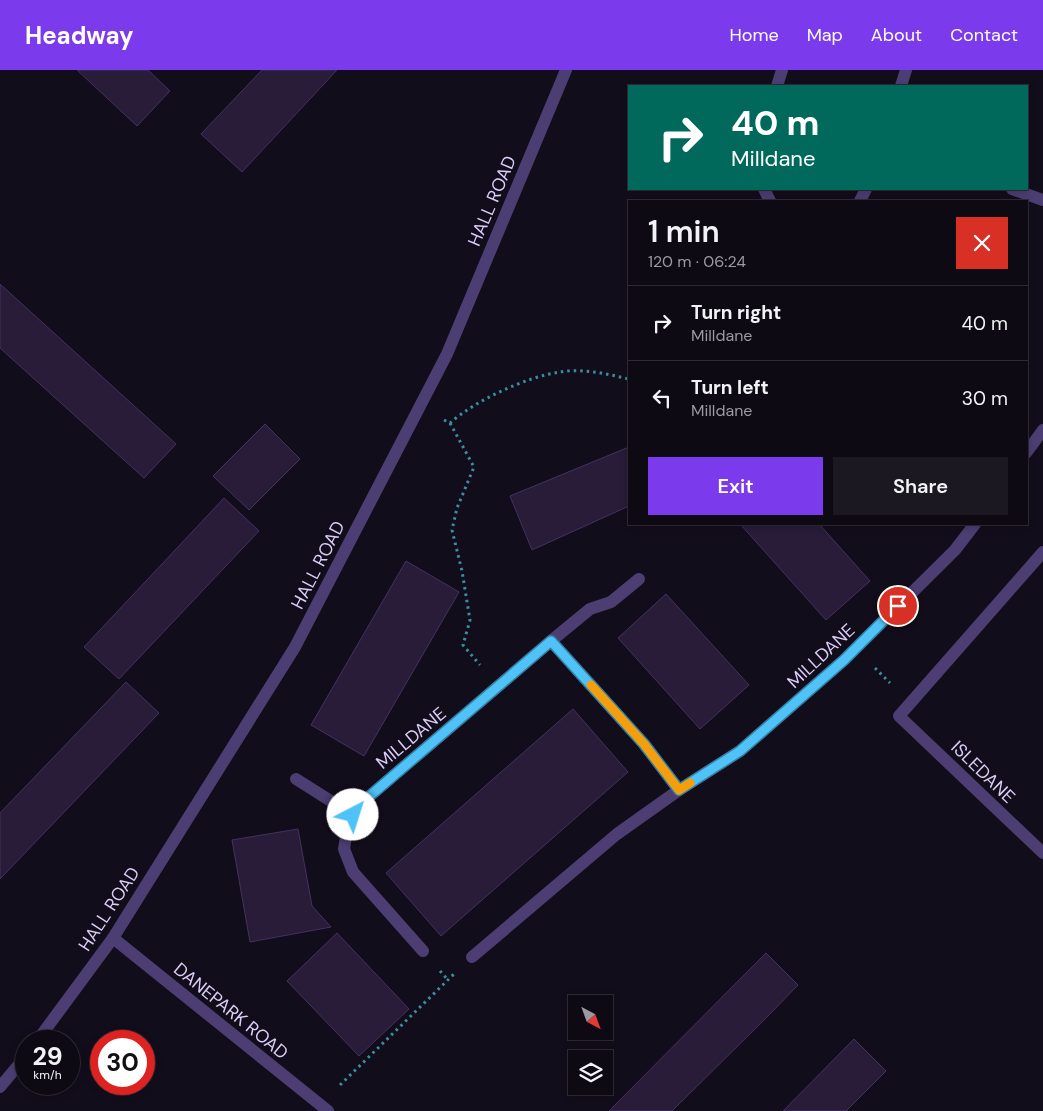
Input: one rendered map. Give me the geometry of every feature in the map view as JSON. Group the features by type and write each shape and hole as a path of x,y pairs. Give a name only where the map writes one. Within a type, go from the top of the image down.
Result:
{"street":[{"name":"HALL ROAD","path":"46,1030 113,938 295,647 447,354 566,70"},
{"path":"777,85 782,70"},
{"path":"901,85 906,70"},
{"path":"1015,190 1043,200"},
{"path":"1028,450 1043,430"},
{"name":"MILLDANE","path":"472,957 617,834 679,790 740,751 856,649 955,550 970,526"},
{"path":"910,703 1043,552"},
{"name":"MILLDANE","path":"423,951 353,872 344,849 348,824 353,815 365,800 551,641 590,610 611,602 638,579"},
{"path":"551,641 644,744 679,790"},
{"name":"ISLEDANE","path":"910,703 898,716 1043,853"},
{"path":"296,779 353,815"},
{"name":"DANEPARK ROAD","path":"113,938 324,1108"},
{"path":"0,1087 15,1069"}],"path":[{"path":"450,423 463,412 496,395 535,378 562,371 588,371 628,379"},
{"path":"420,406 450,423 474,467 457,508 452,530 462,571 470,620 463,645 498,687"},
{"path":"856,649 910,703"},
{"path":"324,1108 472,957"}],"building":[{"path":"77,70 148,70 170,91 137,126"},
{"path":"262,70 337,70 242,172 201,134"},
{"path":"0,284 176,444 144,478 0,348"},
{"path":"265,424 300,459 249,510 213,476"},
{"path":"628,447 628,506 532,550 510,496"},
{"path":"224,498 259,531 119,679 84,647"},
{"path":"741,525 820,525 870,581 826,620"},
{"path":"406,561 459,592 364,756 311,725"},
{"path":"666,594 749,685 700,729 618,638"},
{"path":"126,682 159,713 0,879 0,813"},
{"path":"573,709 628,772 441,936 386,873"},
{"path":"298,829 312,906 331,927 250,942 232,840"},
{"path":"337,933 409,1009 359,1056 287,981"},
{"path":"766,953 798,985 768,1016 672,1111 609,1111"},
{"path":"854,1039 886,1071 846,1111 783,1111"}],"slow traffic":[{"path":"591,685 644,744 679,790 690,783"}],"route":[{"path":"353,815 365,800 551,641 644,744 679,790 740,751 844,660 898,606"}]}
